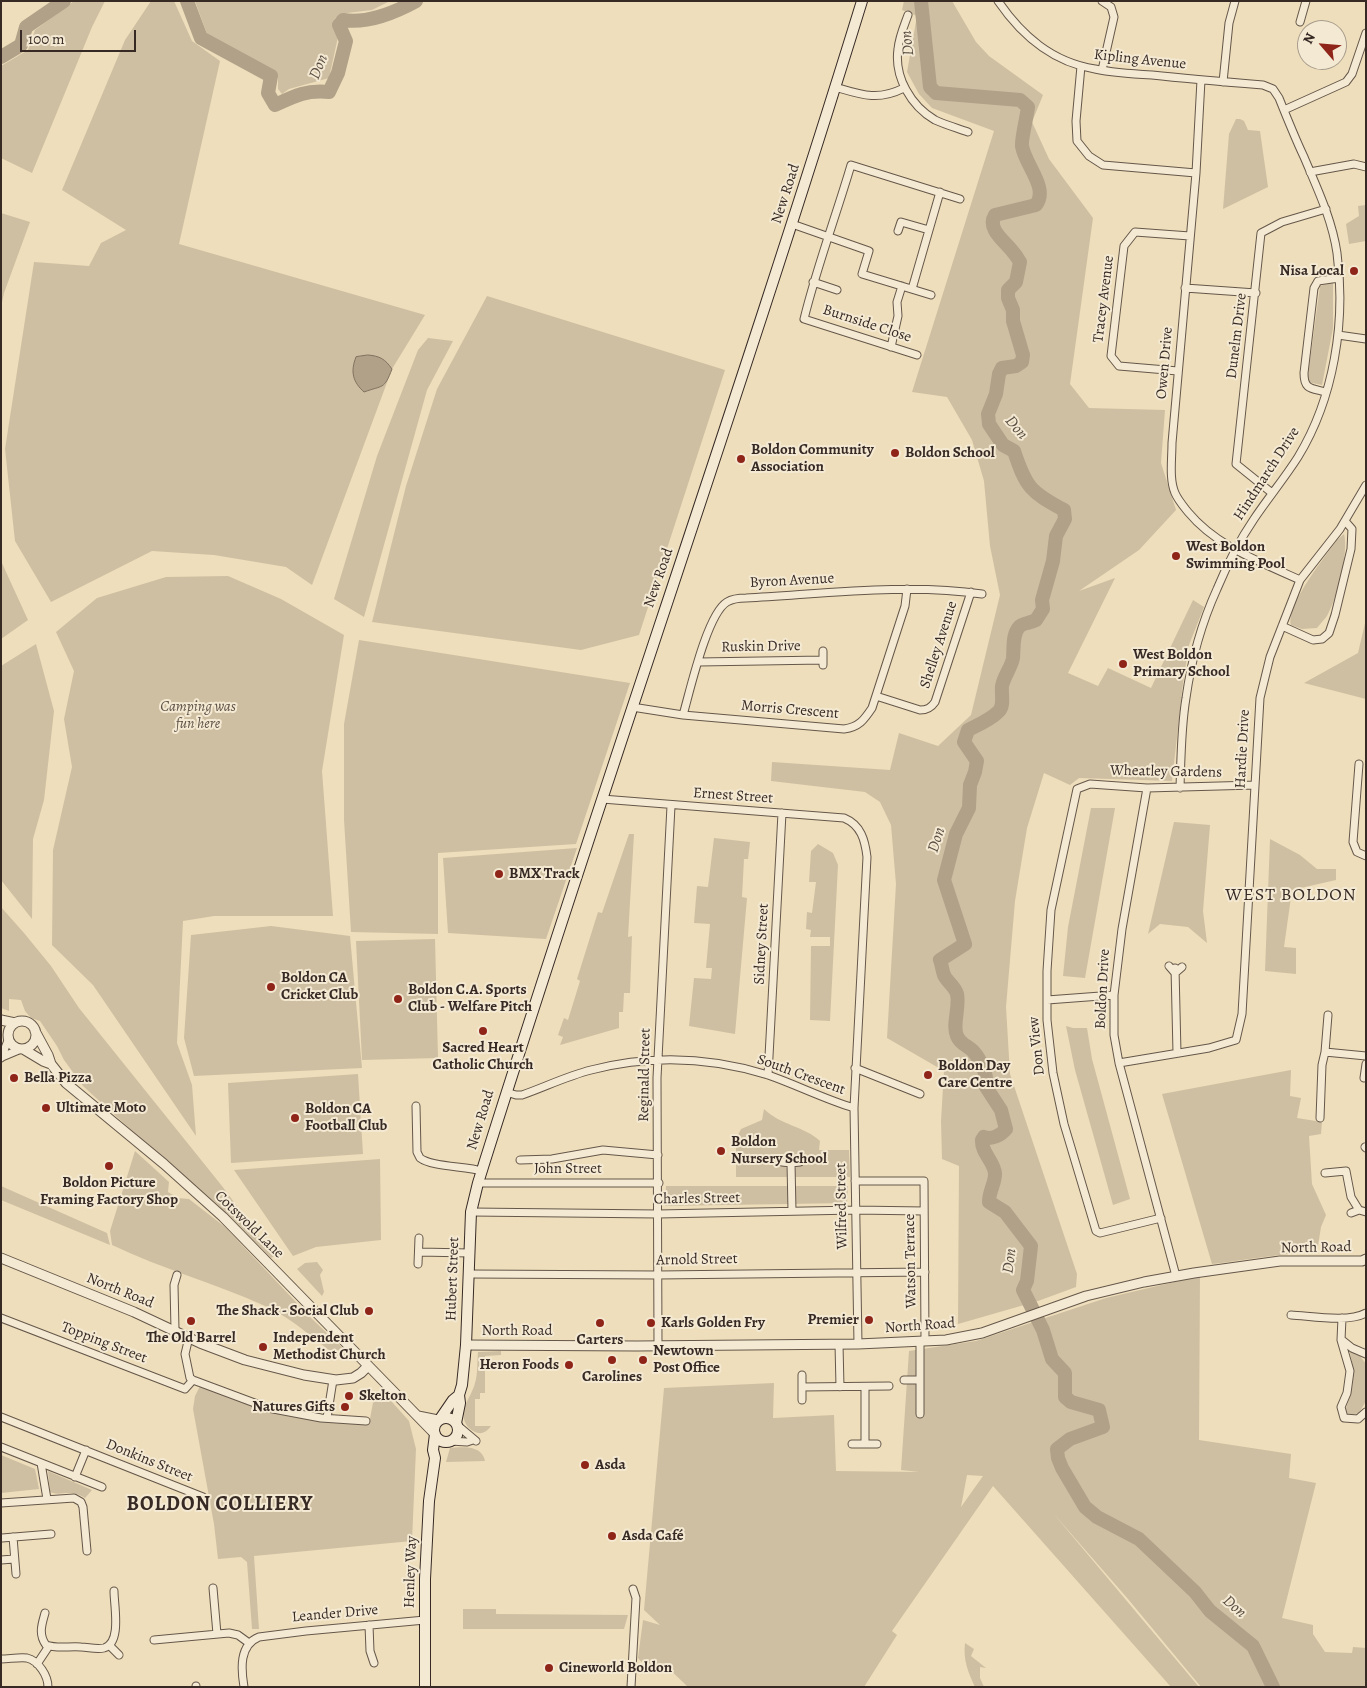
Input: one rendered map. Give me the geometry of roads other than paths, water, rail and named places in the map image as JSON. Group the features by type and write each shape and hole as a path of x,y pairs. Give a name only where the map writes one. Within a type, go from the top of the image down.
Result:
{"main road":[{"name":"New Road","path":"482,1168 792,224 862,1"},
{"name":"Hubert Street","path":"457,1424 466,1345 471,1212 482,1168"},
{"name":"Hubert Street","path":"439,1420 453,1400 459,1395"},
{"path":"447,1417 457,1424 458,1433 456,1436 448,1441 440,1440 435,1434 434,1426 439,1420 447,1417"},
{"name":"Henley Way","path":"425,1687 425,1579 429,1510 435,1458 433,1450 435,1434"},
{"name":"Henley Way","path":"435,1458 448,1441"}],"street":[{"name":"Kipling Avenue","path":"998,1 1018,29 1030,39 1057,57 1081,66 1102,70 1263,85 1273,89"},
{"path":"1223,82 1229,23 1235,1"},
{"path":"1301,20 1306,1"},
{"path":"1102,70 1114,17 1107,2"},
{"path":"908,16 898,49 898,69 904,88 925,113 945,124 968,132"},
{"path":"1284,110 1346,82 1352,74 1366,33"},
{"path":"1081,66 1076,121 1077,141 1089,156 1102,165 1196,173"},
{"name":"Owen Drive","path":"1201,80 1196,173 1172,443 1172,483 1175,494 1198,524 1210,534 1235,550 1300,580"},
{"path":"835,87 860,95 871,96 892,93 904,88"},
{"name":"Hindmarch Drive","path":"1180,788 1186,696 1193,662 1216,590 1235,550 1299,455 1310,434 1326,392 1333,367 1338,335 1339,278 1336,252 1326,209 1284,110 1273,89"},
{"path":"1310,172 1354,164 1366,167"},
{"name":"Burnside Close","path":"917,355 804,318 813,282 836,217 851,165 940,192"},
{"path":"912,289 940,192 960,199"},
{"name":"Dunelm Drive","path":"1272,493 1236,464 1256,294 1261,233 1282,222 1326,209"},
{"path":"898,231 901,222 928,230"},
{"path":"792,224 869,251 862,274 931,295"},
{"name":"Tracey Avenue","path":"1178,371 1119,366 1111,356 1124,246 1135,232 1190,236"},
{"path":"1326,392 1308,387 1304,383 1306,356 1314,288 1318,281 1339,278"},
{"path":"813,282 837,290"},
{"path":"891,346 898,316 897,302 902,286"},
{"path":"1185,288 1256,294"},
{"path":"1338,335 1366,339"},
{"name":"Hardie Drive","path":"1177,1053 1209,1048 1236,1040 1242,1014 1260,698 1270,657 1300,580 1345,521 1366,485"},
{"path":"1282,626 1313,640 1322,639 1329,632 1351,549 1352,529 1345,521"},
{"name":"Morris Crescent","path":"632,707 683,715 844,729 854,728 872,708 905,606 907,589"},
{"name":"Byron Avenue","path":"683,715 714,615 726,602 735,599 907,589 982,594"},
{"name":"Shelley Avenue","path":"876,696 920,710 925,710 932,706 935,702 970,592"},
{"name":"Ruskin Drive","path":"698,662 823,663 824,651"},
{"path":"1359,764 1353,842 1357,852 1366,856"},
{"name":"Wheatley Gardens","path":"1077,788 1090,784 1147,788 1255,785"},
{"name":"Don View","path":"1077,788 1051,910 1047,971 1047,1020 1053,1073 1064,1124 1096,1231 1100,1233 1161,1218"},
{"name":"Boldon Drive","path":"1147,788 1122,929 1114,995 1114,1035 1119,1063 1176,1276"},
{"name":"Ernest Street","path":"602,800 844,818 859,828"},
{"name":"Reginald Street","path":"658,1345 658,1059 671,806"},
{"name":"Sidney Street","path":"768,1075 782,814"},
{"name":"Wilfred Street","path":"858,1344 854,1108 867,857 866,846 859,828"},
{"path":"1119,1063 1177,1053 1175,969"},
{"path":"1047,1000 1114,995"},
{"path":"1320,1118 1322,1065 1328,1015"},
{"path":"1,1020 15,1023 27,1022 35,1031 33,1042 22,1049 2,1057"},
{"path":"2,1057 6,1035 15,1023"},
{"name":"Cotswold Lane","path":"35,1031 51,1064 66,1083 158,1158 223,1217 435,1434"},
{"path":"6,1035 13,1045 22,1049"},
{"name":"Cotswold Lane","path":"22,1049 51,1064"},
{"path":"1325,1052 1366,1056"},
{"name":"South Crescent","path":"506,1092 522,1095 592,1070 658,1059 696,1061 768,1075 854,1108"},
{"path":"1364,1078 1366,1064"},
{"path":"855,1068 920,1094"},
{"path":"416,1106 417,1152 420,1158 431,1163 482,1168"},
{"path":"520,1160 552,1159 603,1150 658,1155"},
{"path":"782,1162 800,1162"},
{"path":"791,1163 792,1211"},
{"path":"1324,1173 1346,1171 1351,1197 1362,1211 1351,1213"},
{"name":"Watson Terrace","path":"855,1181 924,1181 925,1272 920,1414"},
{"name":"John Street","path":"478,1183 659,1183"},
{"name":"Charles Street","path":"471,1212 658,1214 855,1210 924,1211"},
{"path":"418,1264 419,1238"},
{"path":"418,1252 470,1253"},
{"name":"North Road","path":"1,1258 134,1312 221,1351 255,1362 304,1375 334,1380 353,1378 362,1373 368,1366"},
{"name":"North Road","path":"466,1345 858,1344 946,1340 982,1333 1071,1302 1144,1282 1280,1261 1362,1261 1366,1258"},
{"name":"Arnold Street","path":"469,1274 658,1275 925,1272"},
{"path":"175,1330 174,1285 177,1275"},
{"path":"1291,1315 1342,1318 1361,1316 1366,1313"},
{"name":"Topping Street","path":"1,1318 185,1390 193,1380"},
{"path":"1342,1318 1341,1340 1350,1371 1347,1393 1341,1407 1344,1418 1358,1419 1366,1412"},
{"path":"189,1337 186,1354 190,1378 193,1380 268,1408 327,1418 366,1421"},
{"path":"1341,1340 1352,1348 1366,1354"},
{"path":"840,1344 840,1387"},
{"path":"802,1375 802,1400"},
{"path":"327,1418 334,1380"},
{"path":"904,1380 920,1380"},
{"path":"802,1387 889,1386"},
{"path":"865,1387 865,1444"},
{"path":"418,1416 439,1420"},
{"name":"Donkins Street","path":"1,1417 203,1497"},
{"path":"448,1441 466,1442 475,1440 457,1424"},
{"path":"852,1444 877,1444"},
{"path":"1,1447 102,1487"},
{"name":"Donkins Street","path":"75,1477 86,1450"},
{"path":"41,1463 47,1499"},
{"path":"1,1503 70,1497 81,1502 87,1551"},
{"path":"2,1538 51,1534"},
{"path":"13,1537 16,1574"},
{"path":"1,1560 14,1559"},
{"path":"213,1588 217,1634"},
{"path":"631,1687 636,1598 632,1589"},
{"path":"45,1613 41,1635 49,1646 97,1649 109,1645 116,1634 114,1591"},
{"name":"Leander Drive","path":"249,1643 253,1639 265,1635 425,1620"},
{"path":"369,1625 370,1650 374,1663"},
{"path":"154,1640 234,1634 249,1643 243,1655 242,1674 244,1687"},
{"path":"109,1645 119,1655"},
{"path":"37,1664 49,1646"},
{"path":"1,1659 27,1658 37,1664 46,1676 48,1687"}],"waterway":[{"name":"Don","path":"1,57 21,45 26,27 64,1"},
{"name":"Don","path":"187,1 201,38 271,76 268,93 275,105 301,94 329,92 338,73 346,41 339,25 343,20 371,19 399,10 416,1"},
{"name":"Don","path":"921,1 930,87 936,93 1020,100 1028,107 1022,146 1038,184 1039,198 1036,205 995,215 993,220 993,225 998,235 1020,262 1016,282 1008,290 1008,298 1013,310 1013,321 1023,355 1022,362 1016,366 1002,368 999,374 996,394 988,414 989,424 1003,445 1014,451 1026,481 1036,493 1064,510 1065,519 1056,536 1053,561 1042,600 1043,609 1036,620 1020,626 1015,634 1013,658 1002,686 1000,710 988,720 968,730 964,742 977,761 970,785 969,808 956,834 944,880 965,944 940,960 944,975 957,994 956,1032 960,1041 973,1051 979,1059 985,1073 986,1087 1001,1110 1006,1129 996,1136 984,1137 982,1140 982,1145 993,1165 995,1174 989,1202 1005,1212 1031,1246 1027,1281 1023,1290 1043,1330 1052,1359 1065,1373 1065,1397 1071,1402 1099,1410 1103,1427 1070,1439 1057,1449 1062,1468 1085,1507 1097,1517 1139,1539 1195,1592 1210,1611 1253,1646 1273,1687"}],"place":[{"name":"Nisa Local","path":"1354,271"},
{"name":"Boldon School","path":"895,453"},
{"name":"Boldon Community Association","path":"741,459"},
{"name":"West Boldon Swimming Pool","path":"1176,556"},
{"name":"West Boldon Primary School","path":"1123,664"},
{"name":"BMX Track","path":"499,874"},
{"name":"Boldon CA Cricket Club","path":"271,987"},
{"name":"Boldon C.A. Sports Club - Welfare Pitch","path":"398,999"},
{"name":"Sacred Heart Catholic Church","path":"483,1031"},
{"name":"Boldon Day Care Centre","path":"928,1075"},
{"name":"Bella Pizza","path":"14,1078"},
{"name":"Ultimate Moto","path":"46,1108"},
{"name":"Boldon CA Football Club","path":"295,1118"},
{"name":"Boldon Nursery School","path":"721,1151"},
{"name":"Boldon Picture Framing Factory Shop","path":"109,1166"},
{"name":"The Shack - Social Club","path":"369,1311"},
{"name":"Premier","path":"869,1320"},
{"name":"The Old Barrel","path":"191,1321"},
{"name":"Carters","path":"600,1323"},
{"name":"Karls Golden Fry","path":"651,1323"},
{"name":"Independent Methodist Church","path":"263,1347"},
{"name":"Carolines","path":"612,1360"},
{"name":"Newtown Post Office","path":"643,1360"},
{"name":"Heron Foods","path":"569,1365"},
{"name":"Skelton","path":"349,1396"},
{"name":"Natures Gifts","path":"345,1407"},
{"name":"Asda","path":"585,1465"},
{"name":"Asda Café","path":"612,1536"},
{"name":"Cineworld Boldon","path":"549,1668"}],"district":[{"name":"WEST BOLDON","path":"1291,896"},
{"name":"BOLDON COLLIERY","path":"220,1505"}],"park label":[{"name":"Camping was fun here","path":"198,716"}]}
